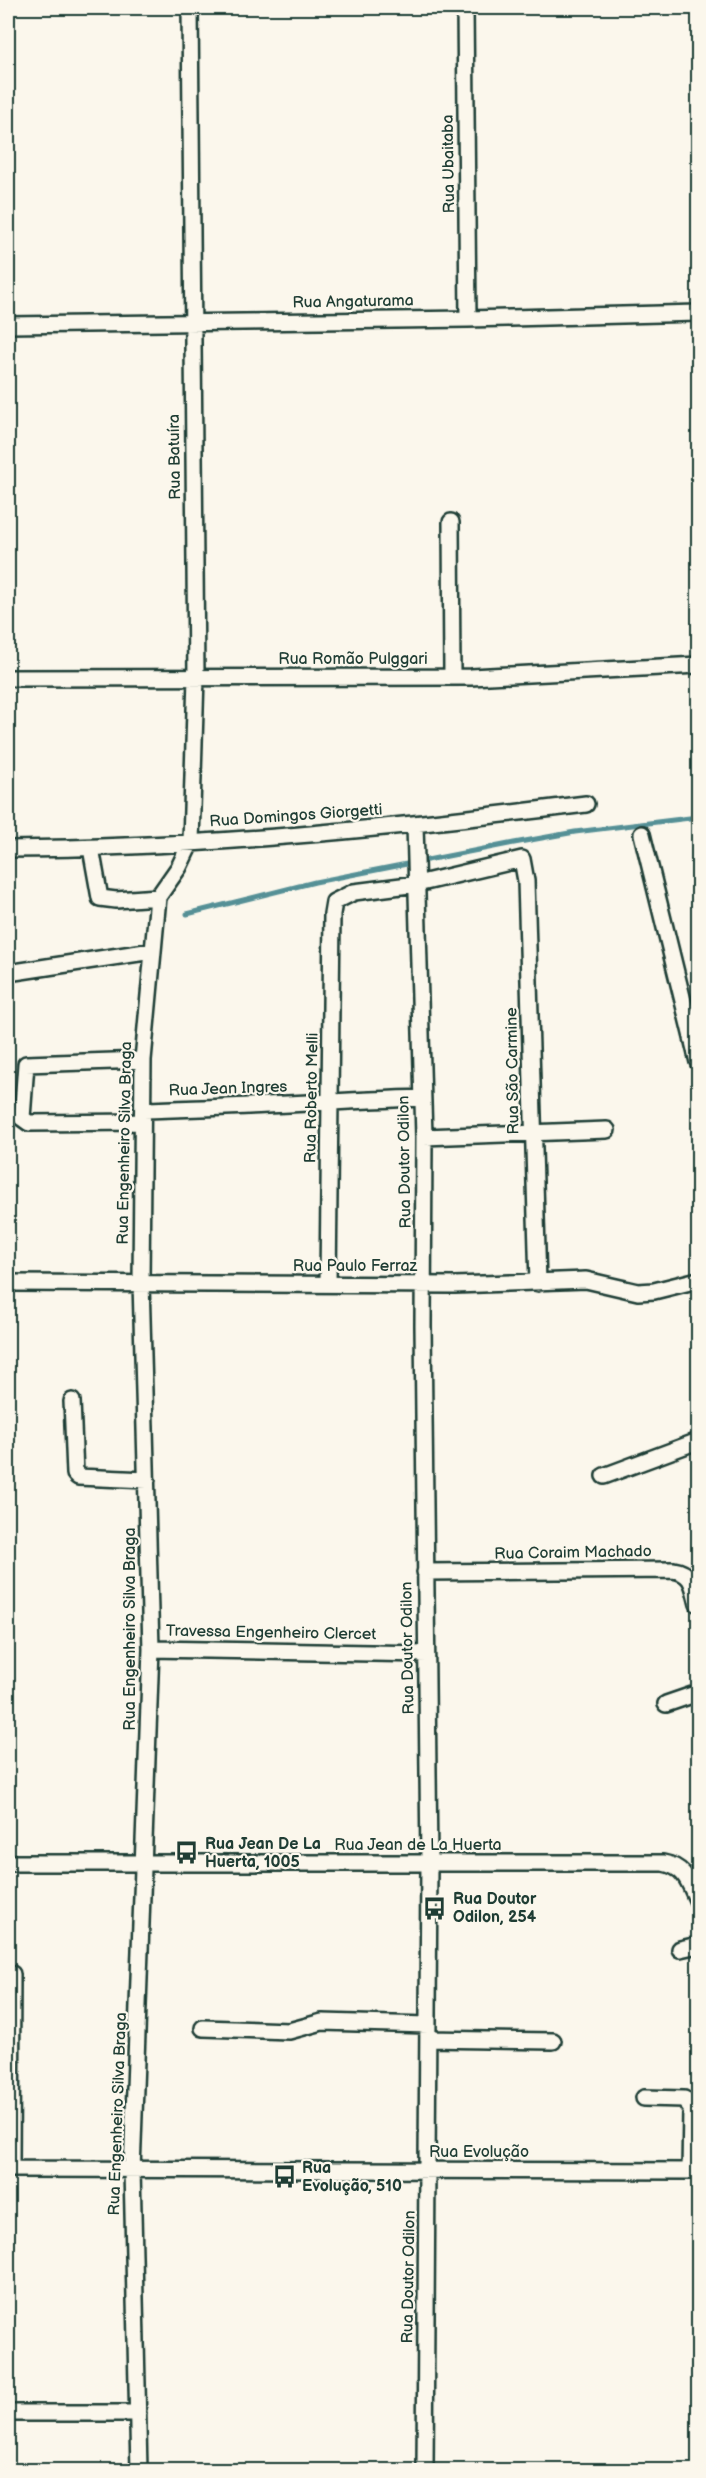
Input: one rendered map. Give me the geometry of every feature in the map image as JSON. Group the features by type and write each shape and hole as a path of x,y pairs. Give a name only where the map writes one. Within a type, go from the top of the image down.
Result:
{"street":[{"name":"Rua Batuíra","path":"158,897 179,867 191,842 196,677 190,8"},
{"name":"Rua Ubaitaba","path":"465,8 468,319"},
{"name":"Rua Angaturama","path":"8,325 468,319 699,313"},
{"path":"451,522 452,677"},
{"name":"Rua Romão Pulggari","path":"8,678 452,677 699,665"},
{"name":"Rua Domingos Giorgetti","path":"8,849 91,848 415,825 586,804"},
{"name":"Rua Doutor Odilon","path":"415,825 424,1137 425,1572 429,1862 429,2170 425,2470"},
{"path":"642,834 699,1062"},
{"path":"91,848 97,892 103,900 158,897"},
{"name":"Rua São Carmine","path":"417,879 522,859 526,881 538,1282"},
{"name":"Rua Roberto Melli","path":"328,1284 332,914 334,902 340,897 417,879"},
{"name":"Rua Engenheiro Silva Braga","path":"139,2470 132,2169 152,1649 141,1282 142,1116 143,1060 158,897"},
{"path":"8,973 153,951"},
{"name":"Rua Jean Ingres","path":"143,1060 30,1062 23,1068 22,1118 29,1123 330,1101 422,1098"},
{"path":"424,1137 607,1130"},
{"name":"Rua Paulo Ferraz","path":"8,1283 424,1285 586,1281 638,1292 654,1291 699,1280"},
{"path":"72,1401 75,1474 78,1477 147,1480"},
{"path":"604,1476 699,1441"},
{"name":"Rua Coraim Machado","path":"425,1572 673,1570 684,1572 691,1577 699,1604"},
{"name":"Travessa Engenheiro Clercet","path":"152,1649 426,1654"},
{"path":"666,1704 699,1693"},
{"name":"Rua Jean de La Huerta","path":"8,1863 663,1863 674,1865 684,1872 699,1902"},
{"path":"680,1949 699,1945"},
{"path":"9,2169 12,1974"},
{"path":"203,2028 289,2031 322,2022 553,2040"},
{"path":"644,2098 684,2099 689,2103 694,2171"},
{"name":"Rua Evolução","path":"9,2169 694,2171"},
{"path":"8,2413 138,2413"}],"waterway":[{"path":"187,914 315,882 514,843 575,832 698,817"}],"place":[{"name":"Rua Jean De La Huerta, 1005","path":"187,1853"},
{"name":"Rua Doutor Odilon, 254","path":"435,1908"},
{"name":"Rua Evolução, 510","path":"284,2177"}]}
